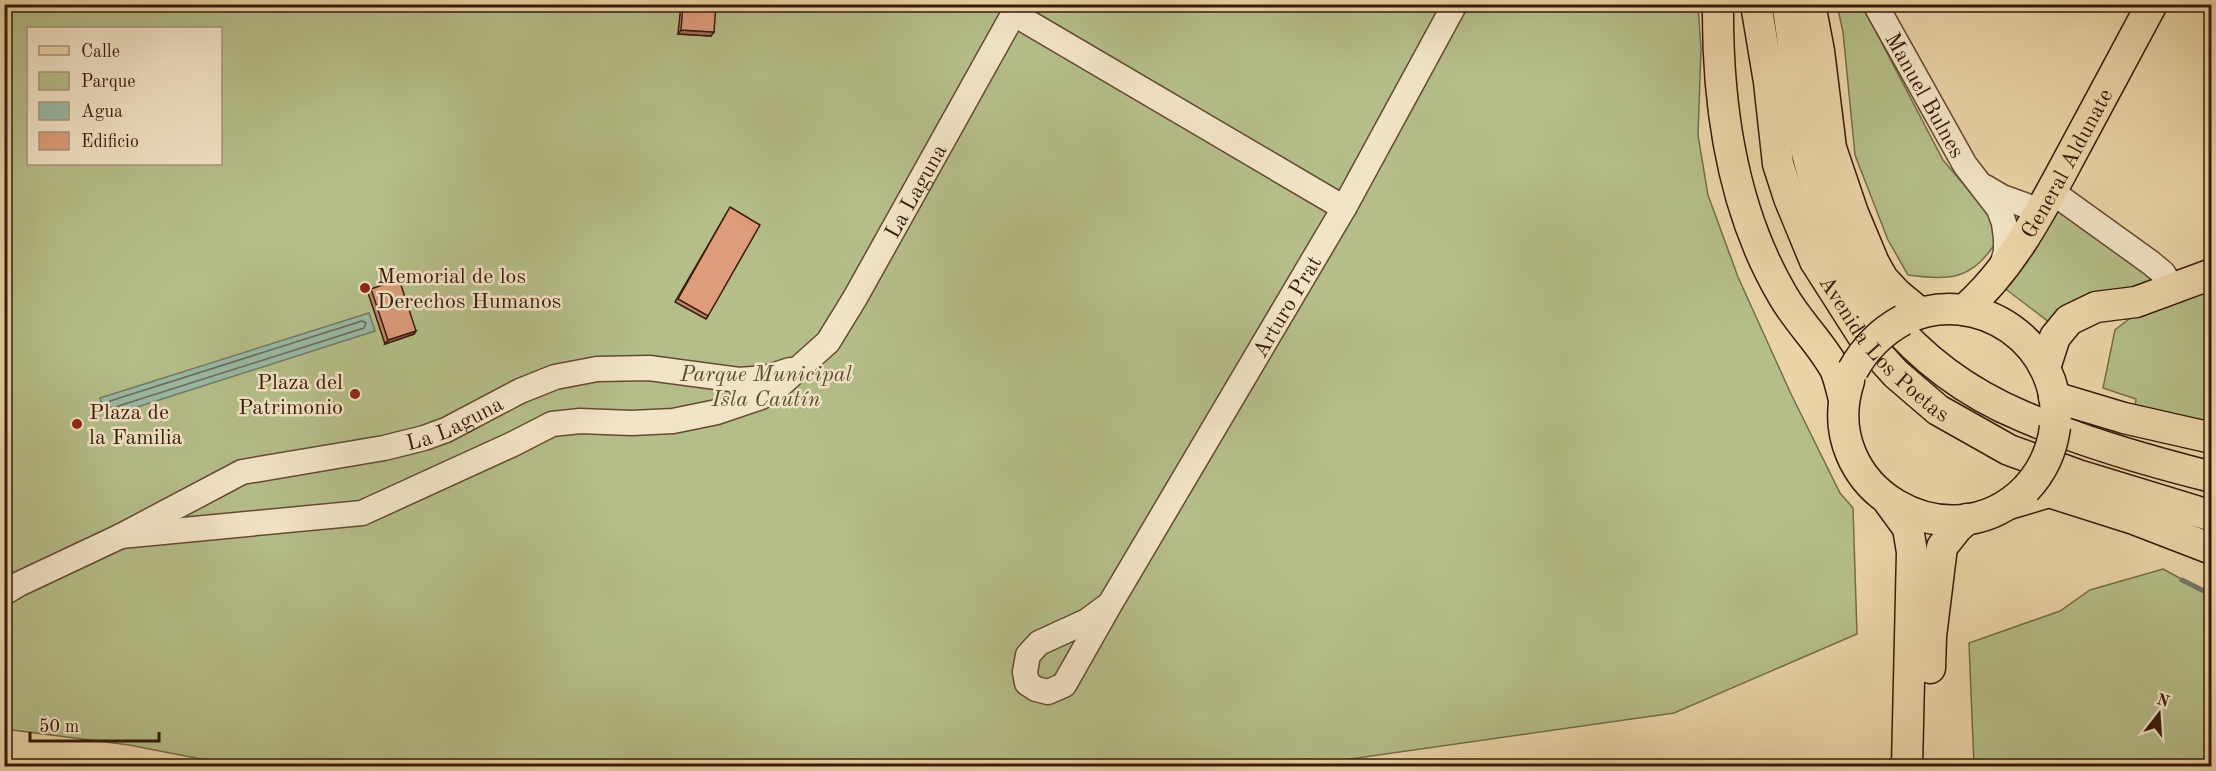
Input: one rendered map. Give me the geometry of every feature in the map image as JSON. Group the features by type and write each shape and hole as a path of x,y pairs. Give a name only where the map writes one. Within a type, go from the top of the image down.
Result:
{"main road":[{"path":"1718,4 1718,52 1732,163 1741,204 1754,238 1781,293 1835,369 1844,399"},
{"name":"Avenida Los Poetas","path":"1756,4 1769,82 1778,164 1789,198 1815,261 1866,341 1896,374 1938,410 2009,450 2078,475 2211,516"},
{"name":"Avenida Los Poetas","path":"1787,4 1801,123 1815,184 1824,211 1848,263 1882,313 1919,351 1940,368 1961,383 2011,411 2103,446 2211,477"},
{"path":"1810,4 1819,51 1831,148 1853,213 1874,263 1883,279 1912,316"},
{"name":"General Aldunate","path":"1964,310 1983,294 2000,273 2046,201 2152,4"},
{"path":"2045,368 2055,337 2069,320 2096,307 2136,302 2211,274"},
{"path":"1949,309 1981,313 2021,336 2045,368 2054,397 2055,427 2046,460 2016,497 1988,514 1967,519 1935,520 1910,513 1889,502 1872,488 1851,456 1845,437 1843,418 1844,399 1853,370 1880,334 1912,316 1949,309"},
{"path":"2054,397 2124,418 2211,438"},
{"path":"2016,497 2049,492 2134,519 2211,549"},
{"path":"1889,502 1904,521 1910,537 1921,640 1927,766"},
{"path":"1907,766 1921,640 1942,547 1956,528 1967,519"}],"street":[{"name":"Arturo Prat","path":"1110,604 1344,208 1455,4"},
{"name":"Manuel Bulnes","path":"1875,4 1965,165 1999,209 2004,223 2006,252 2000,273"},
{"path":"1017,9 1344,208"},
{"name":"La Laguna","path":"121,536 362,513 552,424 580,421 632,423 673,421 717,412 761,397 778,386 828,342 1017,9"},
{"name":"Manuel Bulnes","path":"1978,183 2002,197 2046,201 2151,263 2163,273 2173,289"},
{"name":"La Laguna","path":"4,593 121,536 242,472 384,448 424,438 446,430 520,391 564,375 597,369 649,368 738,380 766,378 797,368"}],"green space":[{"name":"Parque Municipal Isla Cautín","path":"5,5 1698,5 1701,49 1698,135 1708,195 1738,277 1791,394 1840,493 1853,508 1857,634 1674,713 1301,766 1139,766 1130,761 1126,766 237,766 129,745 5,729"},
{"path":"1837,5 1862,5 1943,160 1993,219 1998,239 1971,270 1937,278 1908,275 1888,240 1855,155 1843,32"},
{"path":"2057,203 2156,279 2147,284 2092,296 2049,322 2003,287 2026,263"},
{"path":"2193,277 2211,295 2211,426 2135,407 2136,399 2103,388 2115,330"},
{"path":"2163,569 2211,595 2211,766 1974,766 1969,643 2060,611 2090,590"}],"water":[{"path":"369,313 375,331 106,417 100,398"}],"building":[{"path":"683,4 716,4 714,32 681,30"},
{"path":"730,207 760,225 708,316 678,299"},
{"path":"399,279 416,331 388,340 371,289"}],"waterway":[{"path":"2182,580 2212,595"}],"place":[{"name":"Memorial de los Derechos Humanos","path":"365,288"},
{"name":"Plaza del Patrimonio","path":"355,394"},
{"name":"Plaza de la Familia","path":"77,424"}]}
